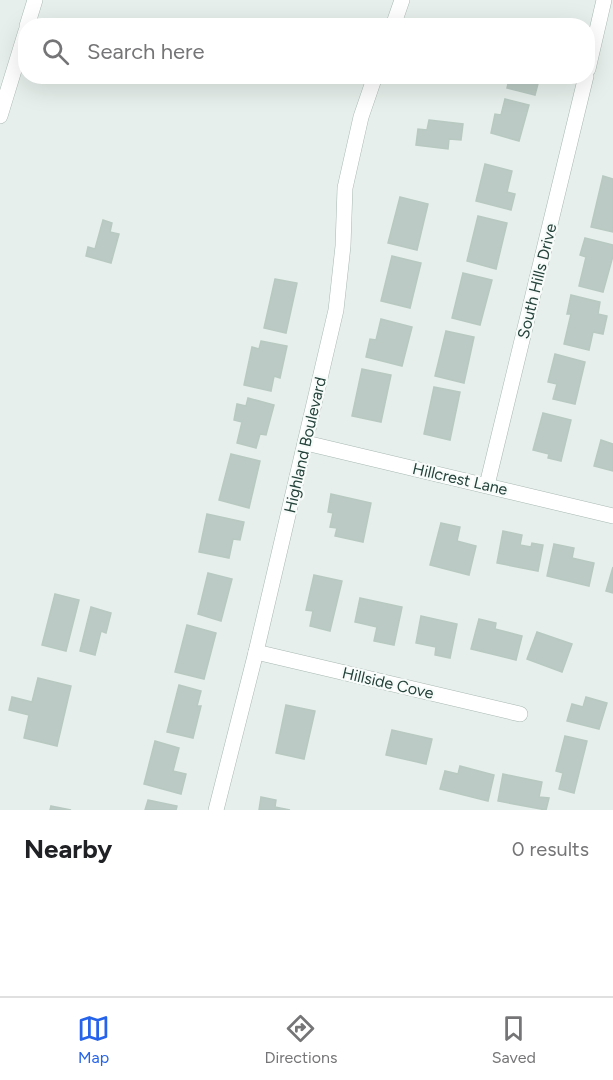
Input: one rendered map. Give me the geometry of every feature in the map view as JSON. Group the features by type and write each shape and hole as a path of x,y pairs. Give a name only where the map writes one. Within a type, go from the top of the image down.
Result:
{"street":[{"path":"29,18 35,0"},
{"path":"396,18 402,0"},
{"path":"595,39 604,0"},
{"path":"0,117 18,57"},
{"name":"Highland Boulevard","path":"216,810 256,652 336,310 345,188 361,117 372,84"},
{"name":"South Hills Drive","path":"488,485 584,84"},
{"name":"Hillcrest Lane","path":"306,443 613,516"},
{"name":"Hillside Cove","path":"256,652 520,714"}],"building":[{"path":"508,84 538,84 535,95 507,88"},
{"path":"505,99 529,105 519,141 491,133 495,114 501,115"},
{"path":"429,120 463,124 461,140 449,139 448,149 416,145 418,129 427,130"},
{"path":"485,164 512,171 507,192 515,194 511,210 476,201"},
{"path":"603,176 613,179 613,232 591,227"},
{"path":"400,197 428,204 417,250 388,243"},
{"path":"478,216 507,223 496,269 467,261"},
{"path":"103,220 112,223 110,232 119,234 111,263 86,256 88,247 95,249"},
{"path":"585,238 613,245 613,256 603,292 579,286 586,257 580,255"},
{"path":"392,256 421,263 410,308 381,301"},
{"path":"463,273 492,280 480,325 452,318"},
{"path":"275,279 297,283 286,333 264,328"},
{"path":"571,295 600,302 598,314 607,316 603,334 593,332 589,350 564,344 571,314 567,314"},
{"path":"381,319 412,327 402,366 366,357 370,339 376,340"},
{"path":"446,331 474,337 464,383 435,376"},
{"path":"261,341 287,346 280,378 274,376 271,391 244,385 252,347 259,349"},
{"path":"555,354 585,362 575,404 553,399 557,384 548,382"},
{"path":"362,369 391,375 381,422 352,416"},
{"path":"434,387 460,392 450,440 424,434"},
{"path":"248,398 274,405 266,435 260,434 256,448 237,443 242,422 234,420 237,404 246,406"},
{"path":"543,413 571,420 561,461 548,458 549,454 533,450"},
{"path":"601,440 613,444 613,471 594,466"},
{"path":"231,454 260,461 249,508 219,500"},
{"path":"331,494 371,503 363,542 335,536 337,528 330,527 333,513 328,512"},
{"path":"207,514 244,522 240,540 233,539 229,558 199,552"},
{"path":"441,523 460,527 457,541 476,546 469,575 430,565"},
{"path":"503,531 522,535 520,545 531,547 532,543 543,545 538,571 497,563"},
{"path":"554,544 574,548 572,558 594,563 589,586 547,576"},
{"path":"613,567 613,593 606,591"},
{"path":"208,573 232,579 221,621 198,614"},
{"path":"314,575 342,581 330,631 310,626 313,611 306,610"},
{"path":"55,594 79,600 66,651 42,645"},
{"path":"360,598 402,607 394,645 374,641 377,627 355,622"},
{"path":"91,607 111,613 106,633 101,631 95,655 80,651"},
{"path":"421,616 457,624 450,658 435,655 436,647 416,643"},
{"path":"479,619 496,623 495,629 522,636 516,660 471,649"},
{"path":"187,625 216,633 204,679 175,672"},
{"path":"537,632 572,644 562,672 527,659"},
{"path":"38,678 71,686 57,746 24,738 29,715 9,710 12,697 32,702"},
{"path":"179,685 201,691 197,706 201,706 193,738 167,732"},
{"path":"586,697 607,703 599,729 567,721 572,704 583,707"},
{"path":"286,705 315,711 304,759 276,753"},
{"path":"392,730 432,739 426,764 386,755"},
{"path":"565,736 587,741 574,793 559,789 563,773 556,771"},
{"path":"155,741 179,748 173,771 186,774 181,794 144,784"},
{"path":"460,766 494,775 488,801 440,789 445,771 458,774"},
{"path":"503,774 542,782 539,797 549,798 546,810 498,801"},
{"path":"261,797 276,800 275,807 290,810 259,810"},
{"path":"148,800 177,806 176,810 145,810"},
{"path":"51,806 71,810 50,810"}]}
